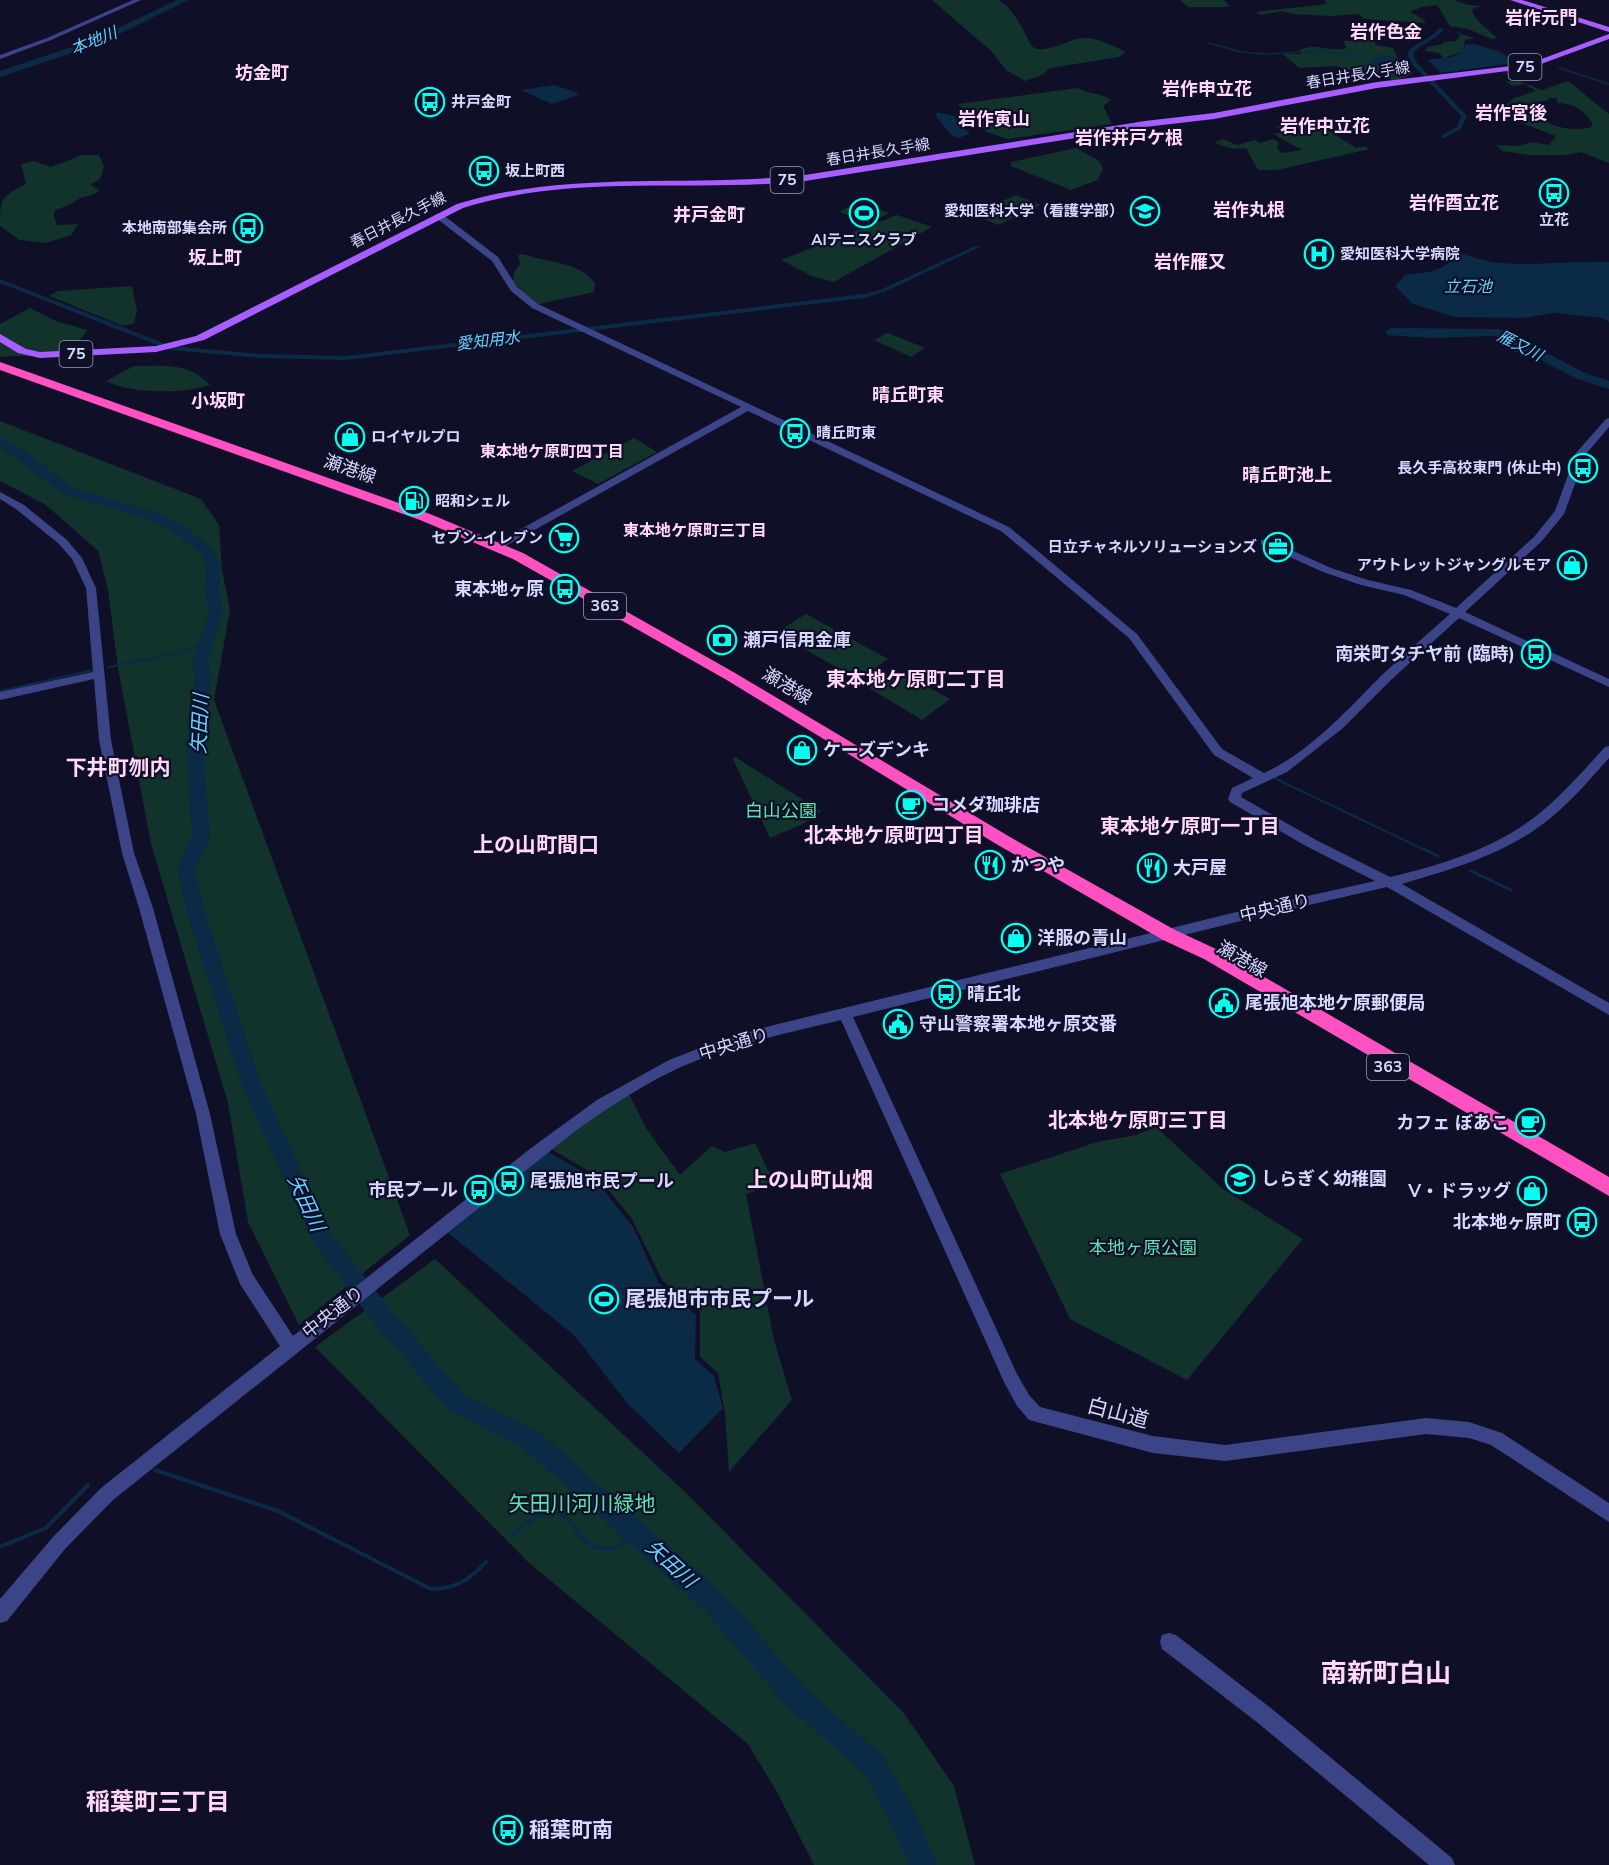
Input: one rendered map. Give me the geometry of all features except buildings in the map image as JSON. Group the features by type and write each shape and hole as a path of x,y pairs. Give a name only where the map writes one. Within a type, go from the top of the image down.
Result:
{"highway":[{"name":"瀬港線","path":"0,366 425,517 498,546 730,676 1004,841 1169,935 1210,954 1609,1187"},
{"name":"瀬港線","path":"1169,935 1199,959 1609,1196"}],"main road":[{"path":"1514,0 1609,30"},
{"name":"春日井長久手線","path":"0,337 22,351 40,355 177,345 209,334 439,216 470,202 492,196 602,183 769,182 805,178 1144,124 1214,116 1347,90 1530,66 1609,36"}],"street":[{"path":"0,57 49,39 138,0"},
{"path":"439,216 495,259 514,289 525,300 1005,529 1133,636 1218,752 1263,778"},
{"path":"498,546 748,407"},
{"path":"1609,421 1581,453 1560,513 1552,524 1339,725 1283,769 1236,791 1234,799 1311,843 1388,882 1609,1010"},
{"path":"0,495 35,518 63,542 77,558 91,588 105,740 128,853 146,908 203,1114 228,1234 246,1279 295,1342"},
{"path":"1265,542 1327,570 1365,583 1407,591 1609,683"},
{"path":"0,696 100,674"},
{"name":"中央通り","path":"0,1614 59,1543 107,1494 295,1342 586,1114 628,1087 715,1048 844,1014 1388,882 1472,856 1524,830 1549,812 1609,750"},
{"name":"白山道","path":"844,1014 1000,1351 1007,1372 1024,1404 1035,1414 1157,1446 1225,1453 1426,1426 1468,1430 1496,1439 1609,1513"},
{"path":"1169,1642 1265,1716 1446,1865"}],"green space":[{"path":"932,0 998,0 1011,11 1031,45 1037,49 1088,38 1105,42 1126,52 1119,57 1050,68 1042,75 1025,81 1006,70 991,51"},
{"path":"1180,0 1224,0 1230,7 1188,7"},
{"path":"1324,0 1454,0 1468,5 1481,6 1471,10 1478,21 1497,38 1492,39 1468,29 1450,26 1437,5 1422,7 1410,12 1426,23 1364,19 1359,14 1331,16 1292,14 1283,11 1261,15 1255,12 1327,4"},
{"path":"1359,32 1365,38 1374,40 1376,45 1393,48 1398,58 1375,55 1378,59 1371,61 1381,67 1409,71 1413,74 1394,81 1386,76 1370,76 1336,66 1299,68 1283,54 1302,54 1300,50 1312,47 1346,48 1344,41 1354,41 1354,33"},
{"path":"1455,32 1474,38 1465,40 1463,51 1442,59 1439,53 1425,51 1427,47 1444,44 1442,42 1456,41 1460,35"},
{"path":"1518,81 1542,90 1568,81 1609,114 1609,163 1581,152 1566,155 1529,155 1502,151 1496,145 1519,146 1531,142 1549,145 1556,136 1521,123 1506,105 1514,98 1536,91 1524,84 1513,86 1506,82","holes":["1556,98 1558,103 1579,109 1588,116 1593,126 1578,129 1555,126 1524,105"]},
{"path":"1078,88 1111,100 1103,106 1112,124 1008,139 987,132 958,104"},
{"path":"1288,125 1297,131 1326,129 1356,148 1364,146 1370,149 1277,170 1258,170 1246,148 1234,149 1214,143 1223,139 1237,145 1255,140 1260,143 1273,139 1279,142 1277,149 1282,153 1302,150 1273,134 1282,132 1276,127"},
{"path":"1076,148 1098,160 1103,168 1098,180 1071,190 1011,166 1011,162"},
{"path":"82,155 99,155 104,166 100,179 90,185 100,190 55,210 57,225 78,224 71,235 46,243 19,240 0,226 4,199 11,192 26,184 21,164 34,161 51,167"},
{"path":"1016,195 1041,205 998,225 973,214"},
{"name":"AIテニスクラブ","path":"857,202 889,213 871,223 839,212"},
{"path":"897,215 932,227 834,282 812,276 781,260"},
{"path":"523,254 580,270 595,283 594,292 539,304 528,299 513,282 514,272 520,264 518,255"},
{"path":"132,286 137,311 134,323 123,326 49,296 58,291"},
{"path":"30,308 56,321 87,330 70,347 60,351 49,354 0,357 0,324"},
{"path":"887,333 925,348 911,357 874,340"},
{"path":"134,366 165,366 184,369 193,372 210,385 186,390 157,391 129,388 106,381"},
{"path":"0,421 201,499 219,525 222,570 230,610 214,700 410,1235 299,1325 248,1222 228,1103 151,844 118,668 108,590 98,551 46,505 0,481"},
{"path":"634,438 657,452 598,484 572,471"},
{"path":"806,614 888,659 859,680 776,633"},
{"path":"897,670 950,699 922,720 869,688"},
{"name":"白山公園","path":"735,757 821,811 805,823 770,838 733,759"},
{"path":"628,1092 646,1128 680,1175 712,1146 725,1152 755,1143 775,1185 746,1194 774,1340 792,1400 729,1472 725,1414 718,1373 700,1357 700,1311 662,1280 632,1219 597,1176 550,1148"},
{"name":"本地ヶ原公園","path":"1156,1127 1223,1189 1303,1239 1187,1380 1070,1319 1000,1174 1097,1142 1136,1135"},
{"name":"矢田川河川緑地","path":"435,1259 684,1491 903,1712 954,1786 975,1865 814,1865 777,1792 748,1744 528,1562 315,1347"}],"water":[{"path":"1475,44 1500,52 1513,61 1507,64 1441,73 1428,60 1452,57 1463,51 1465,45"},
{"path":"1375,55 1398,58 1409,71 1381,67 1370,61 1378,59 1373,57"},
{"path":"555,85 580,94 552,104 521,90"},
{"path":"937,112 954,116 970,134 958,138 952,136 936,117"},
{"name":"立石池","path":"1450,251 1500,263 1609,262 1609,322 1603,318 1554,313 1523,318 1455,317 1413,304 1395,286 1405,275 1433,271 1445,266 1457,256"},
{"name":"尾張旭市市民プール","path":"547,1151 595,1179 633,1227 659,1283 696,1315 695,1359 714,1376 723,1408 679,1453 627,1403 575,1336 447,1232"}],"waterway":[{"name":"本地川","path":"0,74 98,41 184,0"},
{"name":"愛知用水","path":"1441,29 1413,49 1410,54 1415,64 1464,116 1459,128 1444,136"},
{"path":"1209,43 1241,52 1266,54 1322,51 1363,57"},
{"path":"1559,68 1609,84"},
{"name":"愛知用水","path":"0,281 170,348 262,356 346,358 864,296 882,291 977,247"},
{"name":"雁又川","path":"1391,332 1429,334 1494,332 1508,336 1512,344 1519,349 1543,356 1579,375 1609,385"},
{"name":"矢田川","path":"0,441 68,491 156,517 178,528 207,552 214,566 212,592 216,613 200,661 203,677 196,718 195,753 201,837 186,870 197,916 251,1083 320,1236 378,1311 456,1402 532,1441 716,1604 796,1697 874,1765 902,1816 923,1865"},
{"path":"108,667 160,657 206,643"},
{"path":"0,691 93,670"},
{"path":"1272,777 1427,851"},
{"path":"1424,849 1438,856"},
{"path":"1471,871 1511,890"},
{"path":"155,1470 278,1511 431,1589 455,1585 474,1574 486,1562"},
{"path":"0,1547 46,1528 88,1485"},
{"path":"512,1536 525,1524 548,1512 558,1513 566,1518 581,1536 599,1548 615,1547 637,1534"}],"place":[{"name":"井戸金町","path":"430,102"},
{"name":"坂上町西","path":"484,171"},
{"name":"立花","path":"1554,193"},
{"name":"愛知医科大学（看護学部）","path":"1145,211"},
{"name":"AIテニスクラブ","path":"864,213"},
{"name":"本地南部集会所","path":"248,228"},
{"name":"愛知医科大学病院","path":"1319,254"},
{"name":"晴丘町東","path":"795,433"},
{"name":"ロイヤルプロ","path":"350,437"},
{"name":"長久手高校東門 (休止中)","path":"1583,468"},
{"name":"昭和シェル","path":"414,501"},
{"name":"セブン-イレブン","path":"564,538"},
{"name":"日立チャネルソリューションズ","path":"1278,547"},
{"name":"アウトレットジャングルモア","path":"1572,565"},
{"name":"東本地ヶ原","path":"565,589"},
{"name":"瀬戸信用金庫","path":"722,640"},
{"name":"南栄町タチヤ前 (臨時)","path":"1536,654"},
{"name":"ケーズデンキ","path":"802,750"},
{"name":"コメダ珈琲店","path":"911,805"},
{"name":"かつや","path":"990,865"},
{"name":"大戸屋","path":"1152,868"},
{"name":"洋服の青山","path":"1016,938"},
{"name":"晴丘北","path":"946,994"},
{"name":"尾張旭本地ケ原郵便局","path":"1224,1003"},
{"name":"守山警察署本地ヶ原交番","path":"898,1024"},
{"name":"カフェ ぼあこ","path":"1530,1123"},
{"name":"しらぎく幼稚園","path":"1240,1179"},
{"name":"尾張旭市民プール","path":"509,1181"},
{"name":"市民プール","path":"479,1190"},
{"name":"V・ドラッグ","path":"1532,1191"},
{"name":"北本地ヶ原町","path":"1582,1222"},
{"name":"尾張旭市市民プール","path":"604,1299"},
{"name":"稲葉町南","path":"508,1830"}],"district":[{"name":"岩作元門","path":"1541,18"},
{"name":"岩作色金","path":"1386,32"},
{"name":"坊金町","path":"262,73"},
{"name":"岩作申立花","path":"1207,89"},
{"name":"岩作宮後","path":"1511,113"},
{"name":"岩作寅山","path":"994,119"},
{"name":"岩作中立花","path":"1325,126"},
{"name":"岩作井戸ケ根","path":"1129,138"},
{"name":"岩作酉立花","path":"1454,203"},
{"name":"岩作丸根","path":"1249,210"},
{"name":"井戸金町","path":"709,215"},
{"name":"坂上町","path":"215,258"},
{"name":"岩作雁又","path":"1190,262"},
{"name":"晴丘町東","path":"908,395"},
{"name":"小坂町","path":"218,401"},
{"name":"東本地ケ原町四丁目","path":"552,452"},
{"name":"晴丘町池上","path":"1287,475"},
{"name":"東本地ケ原町三丁目","path":"695,531"},
{"name":"東本地ケ原町二丁目","path":"916,679"},
{"name":"下井町刎内","path":"118,768"},
{"name":"東本地ケ原町一丁目","path":"1190,826"},
{"name":"北本地ケ原町四丁目","path":"894,835"},
{"name":"上の山町間口","path":"536,845"},
{"name":"北本地ケ原町三丁目","path":"1138,1120"},
{"name":"上の山町山畑","path":"810,1180"},
{"name":"南新町白山","path":"1386,1673"},
{"name":"稲葉町三丁目","path":"158,1802"}]}
